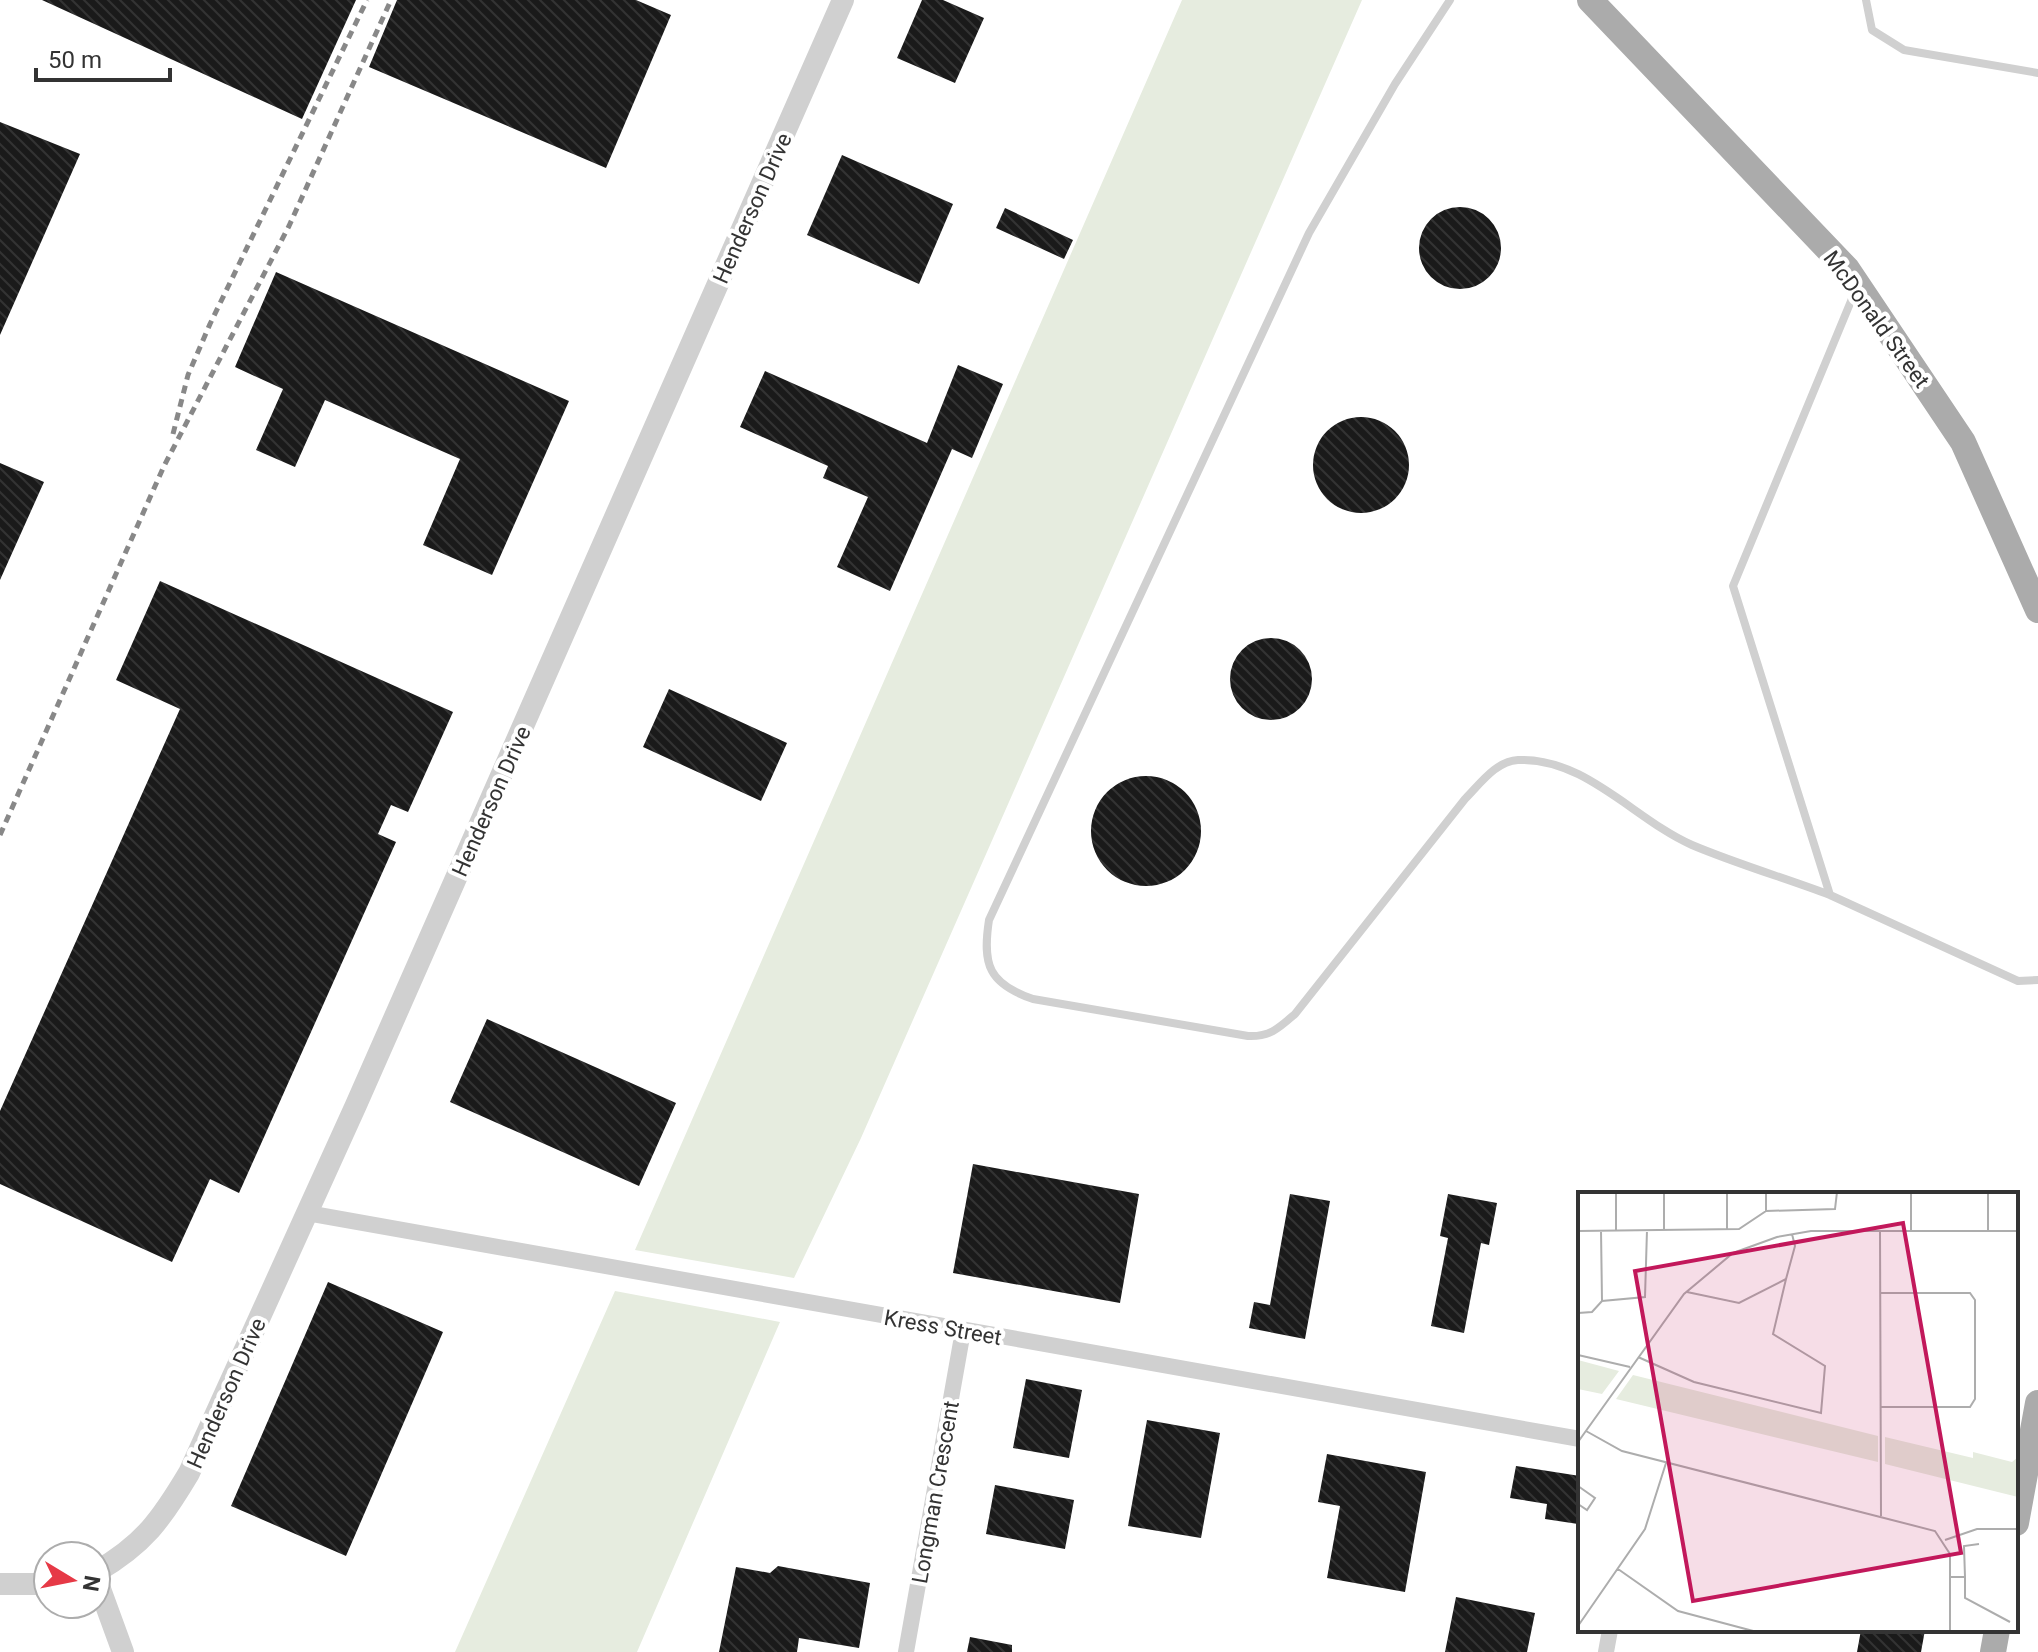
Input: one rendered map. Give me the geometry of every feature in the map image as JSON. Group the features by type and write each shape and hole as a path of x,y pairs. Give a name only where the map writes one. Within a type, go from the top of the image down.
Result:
{"main road":[{"name":"McDonald Street","path":"1590,0 1847,269 1963,442 2038,610"},
{"path":"2018,1507 2038,1403"},
{"path":"1993,1652 1997,1632"}],"street":[{"name":"Henderson Drive","path":"112,1564 161,1520 189,1473 843,0"},
{"name":"Kress Street","path":"307,1213 1578,1439"},
{"name":"Longman Crescent","path":"906,1652 963,1331"},
{"path":"0,1584 32,1584"},
{"path":"112,1620 123,1652"},
{"path":"1606,1652 1610,1632"}],"lane":[{"path":"1450,0 1395,84 1309,233 989,920 985,945 998,982 1010,991 1033,999 1264,1037 1275,1032 1295,1014 1465,799 1497,767 1515,759 1540,761 1579,775 1690,844 1830,895 2018,981 2038,980"},
{"path":"1866,0 1872,30 1904,50 2038,73"},
{"path":"1830,895 1733,586 1858,285"}],"shaded area":[{"path":"1182,0 1362,0 861,1138 794,1278 635,1250"},
{"path":"615,1291 780,1322 637,1652 455,1652"}],"building":[{"path":"42,0 356,0 302,119"},
{"path":"397,0 636,0 671,15 606,168 369,67"},
{"path":"922,0 943,0 984,18 955,83 897,58"},
{"path":"0,122 80,154 0,335"},
{"path":"842,155 953,204 919,284 807,235"},
{"path":"1452,207 1468,207 1483,213 1495,225 1501,248 1495,271 1483,283 1468,289 1452,289 1437,283 1425,271 1419,256 1419,240 1425,225 1437,213"},
{"path":"1005,208 1073,240 1064,259 996,228"},
{"path":"276,272 569,401 492,575 423,545 460,459 325,400 295,467 256,450 283,389 235,367"},
{"path":"958,365 1003,384 972,458 952,449 890,591 837,567 868,497 823,478 828,466 740,427 765,371 927,443"},
{"path":"1361,417 1379,420 1395,431 1406,447 1409,465 1406,483 1395,499 1379,510 1361,513 1343,510 1327,499 1316,483 1313,465 1316,447 1327,431 1343,420"},
{"path":"0,463 44,482 0,580"},
{"path":"160,581 453,712 408,812 391,805 378,834 396,842 239,1193 210,1179 172,1262 0,1184 0,1111 180,709 116,680"},
{"path":"1271,638 1287,641 1300,650 1309,663 1312,679 1309,695 1300,708 1287,717 1271,720 1255,717 1242,708 1233,695 1230,679 1233,663 1242,650 1255,641"},
{"path":"669,689 787,743 761,801 643,747"},
{"path":"1146,776 1167,781 1185,792 1196,810 1201,831 1196,852 1185,870 1167,881 1146,886 1125,881 1107,870 1096,852 1091,831 1096,810 1107,792 1125,781"},
{"path":"487,1019 676,1103 639,1186 450,1102"},
{"path":"973,1164 1139,1194 1120,1303 953,1273"},
{"path":"1290,1194 1330,1201 1305,1339 1249,1328 1254,1302 1270,1305"},
{"path":"1448,1194 1497,1203 1489,1245 1481,1243 1464,1333 1431,1326 1448,1238 1440,1236"},
{"path":"328,1282 443,1332 346,1556 231,1506"},
{"path":"1026,1379 1082,1390 1069,1458 1013,1448"},
{"path":"1147,1420 1220,1433 1201,1538 1128,1526"},
{"path":"1327,1454 1426,1472 1405,1592 1327,1578 1340,1506 1318,1502"},
{"path":"1516,1466 1578,1476 1578,1524 1545,1519 1547,1504 1510,1498"},
{"path":"995,1485 1074,1500 1065,1549 986,1534"},
{"path":"778,1566 870,1583 859,1648 799,1638 797,1652 719,1652 736,1567 770,1573"},
{"path":"1456,1597 1535,1613 1527,1652 1445,1652"},
{"path":"1861,1632 1925,1632 1921,1652 1857,1652"},
{"path":"970,1637 1012,1645 1012,1652 967,1652"}],"railway":[{"path":"173,434 188,375 210,324 367,0"},
{"path":"0,835 164,466 289,226 391,0"}]}
